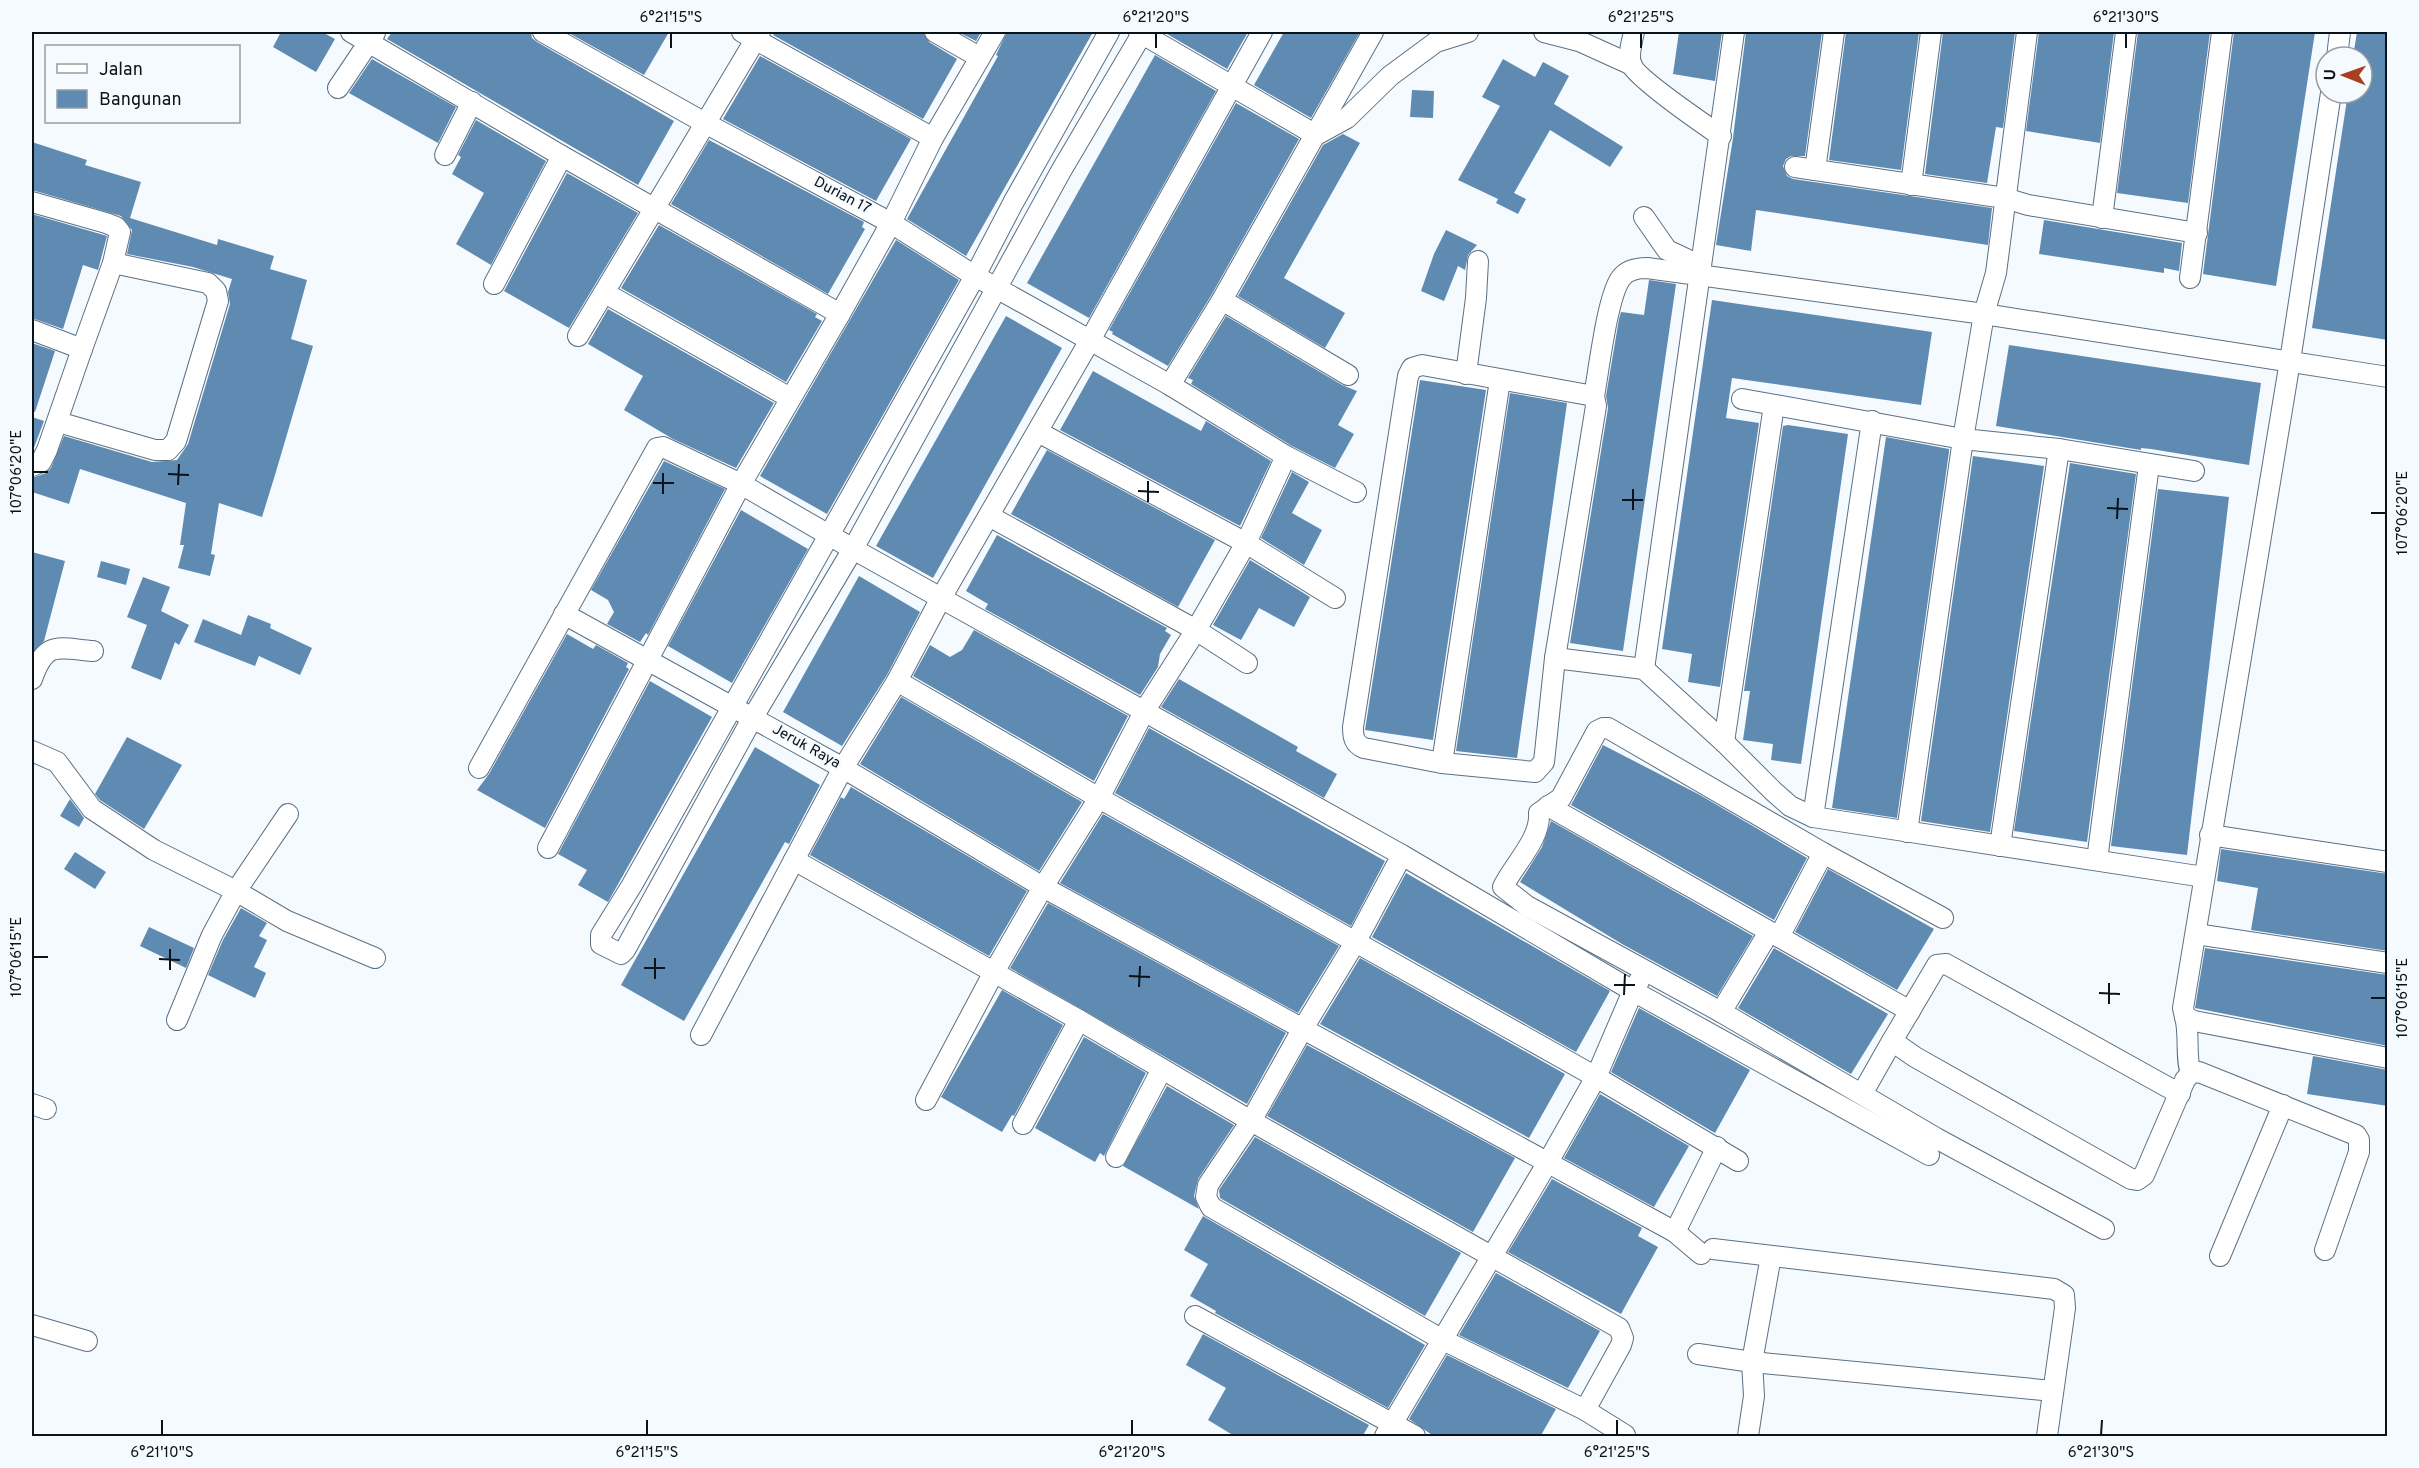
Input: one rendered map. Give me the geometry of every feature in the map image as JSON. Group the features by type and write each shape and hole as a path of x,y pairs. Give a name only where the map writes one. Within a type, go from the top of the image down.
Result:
{"street":[{"path":"351,32 373,37 472,102 562,156 840,314"},
{"name":"Durian 17","path":"543,32 705,123 891,223 975,276 1089,342 1170,385 1286,456 1356,492"},
{"path":"935,32 980,57"},
{"path":"548,848 741,483 840,314 891,223 933,138 995,32"},
{"path":"1109,32 1013,203 975,276 600,939 601,944 616,953 621,954 625,950 753,717 853,549 1061,171 1141,32 1316,135"},
{"path":"700,1035 843,768 897,681 941,598 1038,432 1262,32"},
{"path":"1170,385 1222,300 1373,32"},
{"path":"1316,135 1347,117 1390,76 1436,42 1468,32"},
{"path":"1544,32 1579,40 1632,65 1670,100 1721,136"},
{"path":"1632,65 1631,50 1634,32"},
{"path":"1644,669 1734,32"},
{"path":"1815,170 1834,32"},
{"path":"1911,185 1932,32"},
{"path":"1907,832 1963,439 1984,315 1996,273 2027,32"},
{"path":"2102,218 2126,32"},
{"path":"2190,278 2222,32"},
{"path":"578,336 705,123 752,34 933,138"},
{"path":"338,88 373,37"},
{"path":"445,155 472,102"},
{"path":"2192,1073 2188,1066 2189,1030 2184,998 2290,361 2329,105"},
{"path":"494,284 562,156"},
{"path":"1795,167 2005,198 2028,205 2197,233"},
{"path":"32,202 117,227 120,236 113,263 58,422 41,462 32,466"},
{"path":"1644,217 1667,250 1700,271"},
{"path":"1466,374 1476,298 1478,261"},
{"path":"58,422 154,450 168,450 176,441 218,301 216,291 208,284 113,263"},
{"path":"1594,396 1418,365 1412,368 1408,376 1353,734 1355,742 1364,748 1442,763 1524,772 1535,772 1544,762 1555,658 1609,311 1622,276 1638,268 1700,271 2388,377"},
{"path":"605,293 790,398"},
{"path":"1222,300 1348,375"},
{"path":"32,330 82,349"},
{"path":"1442,763 1500,380"},
{"path":"1742,399 1963,439 2059,449 2194,471"},
{"path":"1724,742 1774,405"},
{"path":"1813,817 1872,421"},
{"path":"1038,432 1246,543 1335,598"},
{"path":"478,768 658,447 668,448 741,483 828,535 1402,855 1633,991 1929,1155"},
{"path":"2000,846 2059,449"},
{"path":"926,1100 994,972 1043,887 1099,798 1145,710 1196,630 1246,543 1286,456"},
{"path":"2097,860 2149,465"},
{"path":"989,516 1196,630 1247,663"},
{"name":"Jeruk Raya","path":"564,614 843,768 1043,887 1548,1162 1707,1252 1771,1256"},
{"path":"32,679 37,663 48,651 57,648 93,651"},
{"path":"1555,658 1644,669 1790,806 1813,817 2204,877"},
{"path":"897,681 1099,798 1596,1077 1738,1161"},
{"path":"1943,918 1823,853 1608,728 1596,731 1561,798 1539,813 1540,822 1536,831 1503,887 1527,906 1721,1012 1936,1138 2104,1229"},
{"path":"32,751 57,762 92,809 154,850 236,891 287,921 375,958"},
{"path":"1548,806 1910,1011"},
{"path":"177,1020 212,935 236,891 288,814"},
{"path":"2210,836 2388,862"},
{"path":"1721,1012 1774,934 1823,853"},
{"path":"1402,855 1356,941 1251,1121 1208,1185 1206,1197 1211,1208 1441,1339 1585,1410 1625,1435"},
{"path":"794,860 1619,1328 1623,1338 1621,1345 1585,1410"},
{"path":"632,885 655,897"},
{"path":"2196,934 2388,963"},
{"path":"1862,1094 1937,965 1946,964 2180,1094"},
{"path":"1388,1430 1596,1077 1633,991 1646,971"},
{"path":"2186,1017 2194,1021 2388,1058"},
{"path":"1023,1124 1079,1020"},
{"path":"1892,1041 1915,1057 2131,1179 2137,1180 2144,1175 2185,1080 2192,1073 2199,1072 2356,1135 2360,1149 2325,1250"},
{"path":"1116,1157 1162,1069"},
{"path":"2220,1256 2283,1105"},
{"path":"1675,1232 1717,1147"},
{"path":"1748,1437 1754,1396 1752,1362 1771,1256 2054,1289 2060,1292 2064,1295 2065,1308 2047,1437"},
{"path":"1195,1316 1388,1430 1415,1437"},
{"path":"32,1325 87,1341"},
{"path":"1698,1354 1752,1362 2053,1390"}],"building":[{"path":"281,32 322,32 335,39 316,72 273,47"},
{"path":"392,32 531,32 532,38 537,42 674,121 638,185 387,39"},
{"path":"567,32 669,32 644,75"},
{"path":"775,32 923,32 929,42 957,59 923,119 773,35"},
{"path":"958,32 981,32 976,41"},
{"path":"1007,32 1093,32 966,256 907,219 998,56 996,55"},
{"path":"1169,32 1248,32 1227,69 1167,34"},
{"path":"1284,32 1360,32 1311,118 1254,85"},
{"path":"1679,32 1722,32 1715,81 1673,74"},
{"path":"1746,32 1822,32 1805,156 1791,156 1786,159 1783,166 1787,176 1793,179 1992,208 1988,245 1756,210 1751,251 1716,245 1733,138"},
{"path":"1846,32 1919,32 1901,170 1829,160"},
{"path":"1943,32 2015,32 2003,128 1996,127 1987,183 1925,174"},
{"path":"2039,32 2114,32 2100,143 2026,131"},
{"path":"2138,32 2210,32 2188,203 2117,193"},
{"path":"2234,32 2315,32 2276,286 2203,274"},
{"path":"2357,32 2388,32 2388,340 2312,328 2346,105 2374,105 2374,45 2355,45"},
{"path":"1155,55 1216,91 1089,318 1027,283"},
{"path":"760,56 911,139 876,201 723,119"},
{"path":"372,59 456,107 438,143 349,93"},
{"path":"1503,59 1535,77 1543,62 1569,76 1554,104 1623,147 1610,167 1550,130 1514,193 1526,199 1518,214 1496,203 1498,199 1458,180 1500,106 1482,97"},
{"path":"1412,90 1434,91 1433,118 1410,117"},
{"path":"1236,103 1299,139 1212,294 1168,366 1112,334 1113,332 1109,330"},
{"path":"476,120 546,161 491,265 456,244 484,193 452,174 461,157 458,155"},
{"path":"1343,134 1360,143 1284,278 1345,313 1325,348 1238,296 1323,145"},
{"path":"709,140 864,222 862,227 865,229 828,294 671,204"},
{"path":"32,142 87,160 85,165 141,182 130,218 217,245 218,239 274,256 270,269 307,280 291,339 313,346 262,517 219,503 211,554 215,555 210,576 178,568 184,545 180,545 186,503 80,469 69,504 32,492 32,478 46,473 51,468 64,436 152,462 177,460 188,444 230,304 228,292 232,279 193,267 127,254 132,230 121,216 32,190"},
{"path":"567,173 638,213 569,328 504,291"},
{"path":"32,214 107,236 98,270 83,265 63,329 32,318"},
{"path":"2044,220 2182,243 2179,271 2164,268 2164,273 2039,254"},
{"path":"659,225 817,314 815,317 822,321 786,382 621,288"},
{"path":"1446,230 1477,245 1468,255 1465,270 1458,266 1444,301 1421,291 1434,254"},
{"path":"896,240 959,280 827,514 760,476"},
{"path":"1649,280 1676,284 1623,651 1570,643 1608,408 1606,396 1619,319 1621,312 1644,315"},
{"path":"1712,300 1932,332 1921,405 1732,378 1726,418 1759,423 1720,687 1688,682 1692,654 1662,649"},
{"path":"608,309 774,403 736,468 673,439 624,410 643,376 588,344"},
{"path":"1006,316 1062,348 933,578 876,546"},
{"path":"1226,316 1342,385 1357,391 1338,425 1354,434 1335,468 1292,446 1191,384 1193,380 1188,378"},
{"path":"32,343 55,351 35,412 32,411"},
{"path":"2009,345 2261,383 2249,465 1996,426"},
{"path":"1093,371 1201,431 1206,421 1271,461 1240,526 1060,430"},
{"path":"1420,380 1486,390 1433,740 1365,730"},
{"path":"1510,393 1567,403 1517,758 1456,751"},
{"path":"32,417 44,421 32,453"},
{"path":"1783,426 1848,434 1801,764 1771,760 1773,744 1743,740 1750,691 1744,691"},
{"path":"1886,437 1949,449 1897,818 1832,808"},
{"path":"1047,450 1215,540 1178,607 1011,514"},
{"path":"1973,456 2044,466 1990,832 1921,821"},
{"path":"664,461 725,489 648,635 646,633 640,642 607,624 614,612 608,600 591,590"},
{"path":"2070,463 2136,474 2087,842 2014,831"},
{"path":"1292,472 1309,482 1292,513 1322,530 1304,565 1261,538"},
{"path":"2158,489 2229,497 2187,855 2111,846"},
{"path":"741,510 808,549 732,683 668,646"},
{"path":"997,535 1167,628 1165,631 1171,635 1160,654 1158,667 1140,695 985,609 988,604 966,591"},
{"path":"32,552 65,561 44,641 32,653"},
{"path":"1250,560 1310,597 1294,627 1259,608 1241,640 1213,625"},
{"path":"101,561 130,569 126,585 97,577"},
{"path":"859,576 920,612 887,675 842,746 783,712"},
{"path":"143,577 170,587 161,611 189,625 179,645 175,642 161,680 131,668 147,625 127,617"},
{"path":"248,615 271,624 270,628 312,648 300,675 259,656 255,666 194,642 203,619 241,635"},
{"path":"974,630 1128,716 1094,781 913,676 930,645 950,657 962,650"},
{"path":"567,634 593,649 596,645 628,663 626,667 629,669 545,828 477,790 489,774"},
{"path":"1179,679 1298,747 1296,751 1337,774 1324,798 1161,707"},
{"path":"650,681 712,717 608,902 578,885 587,870 558,854"},
{"path":"901,697 1082,802 1039,871 860,764"},
{"path":"1149,728 1385,861 1351,926 1115,793"},
{"path":"127,737 182,765 144,829 100,800 95,794"},
{"path":"1603,745 1700,795 1807,858 1774,920 1571,805"},
{"path":"755,747 820,785 789,844 785,842 684,1021 621,985"},
{"path":"851,787 1027,891 989,956 810,855 841,797 844,799"},
{"path":"70,799 84,818 79,827 60,816"},
{"path":"1103,814 1339,946 1298,1013 1060,883"},
{"path":"1551,821 1753,936 1717,996 1622,944 1520,882 1542,847"},
{"path":"2221,849 2388,874 2388,951 2251,930 2258,888 2217,881"},
{"path":"75,852 106,872 95,889 64,869"},
{"path":"1828,869 1934,929 1897,990 1795,932"},
{"path":"1406,873 1610,991 1576,1052 1372,937"},
{"path":"1048,903 1286,1033 1247,1104 1010,968"},
{"path":"241,908 267,923 259,936 267,940 254,967 266,973 255,998 208,975 223,940"},
{"path":"149,927 194,948 186,968 140,946"},
{"path":"1774,948 1888,1014 1851,1074 1738,1008"},
{"path":"2205,948 2388,975 2388,1046 2195,1008"},
{"path":"1360,958 1565,1074 1529,1138 1320,1024"},
{"path":"1002,990 1063,1025 1014,1116 1012,1115 1002,1132 941,1097"},
{"path":"1639,1008 1750,1070 1715,1133 1611,1072"},
{"path":"1084,1037 1146,1073 1104,1156 1100,1153 1095,1162 1035,1128"},
{"path":"1307,1045 1515,1158 1473,1232 1267,1116"},
{"path":"2313,1056 2388,1070 2388,1106 2307,1094"},
{"path":"1167,1086 1234,1125 1198,1179 1194,1196 1199,1209 1123,1166"},
{"path":"1600,1094 1689,1146 1654,1207 1564,1158"},
{"path":"1255,1137 1461,1253 1425,1316 1220,1198 1219,1190"},
{"path":"1552,1179 1642,1228 1638,1236 1658,1247 1621,1314 1508,1252"},
{"path":"1203,1216 1425,1345 1388,1408 1215,1313 1216,1311 1190,1296 1208,1264 1184,1250"},
{"path":"1496,1273 1600,1331 1568,1388 1459,1335"},
{"path":"1203,1334 1369,1425 1362,1437 1236,1437 1208,1420 1226,1388 1186,1365"},
{"path":"1447,1355 1556,1409 1540,1437 1435,1437 1409,1419"}]}
